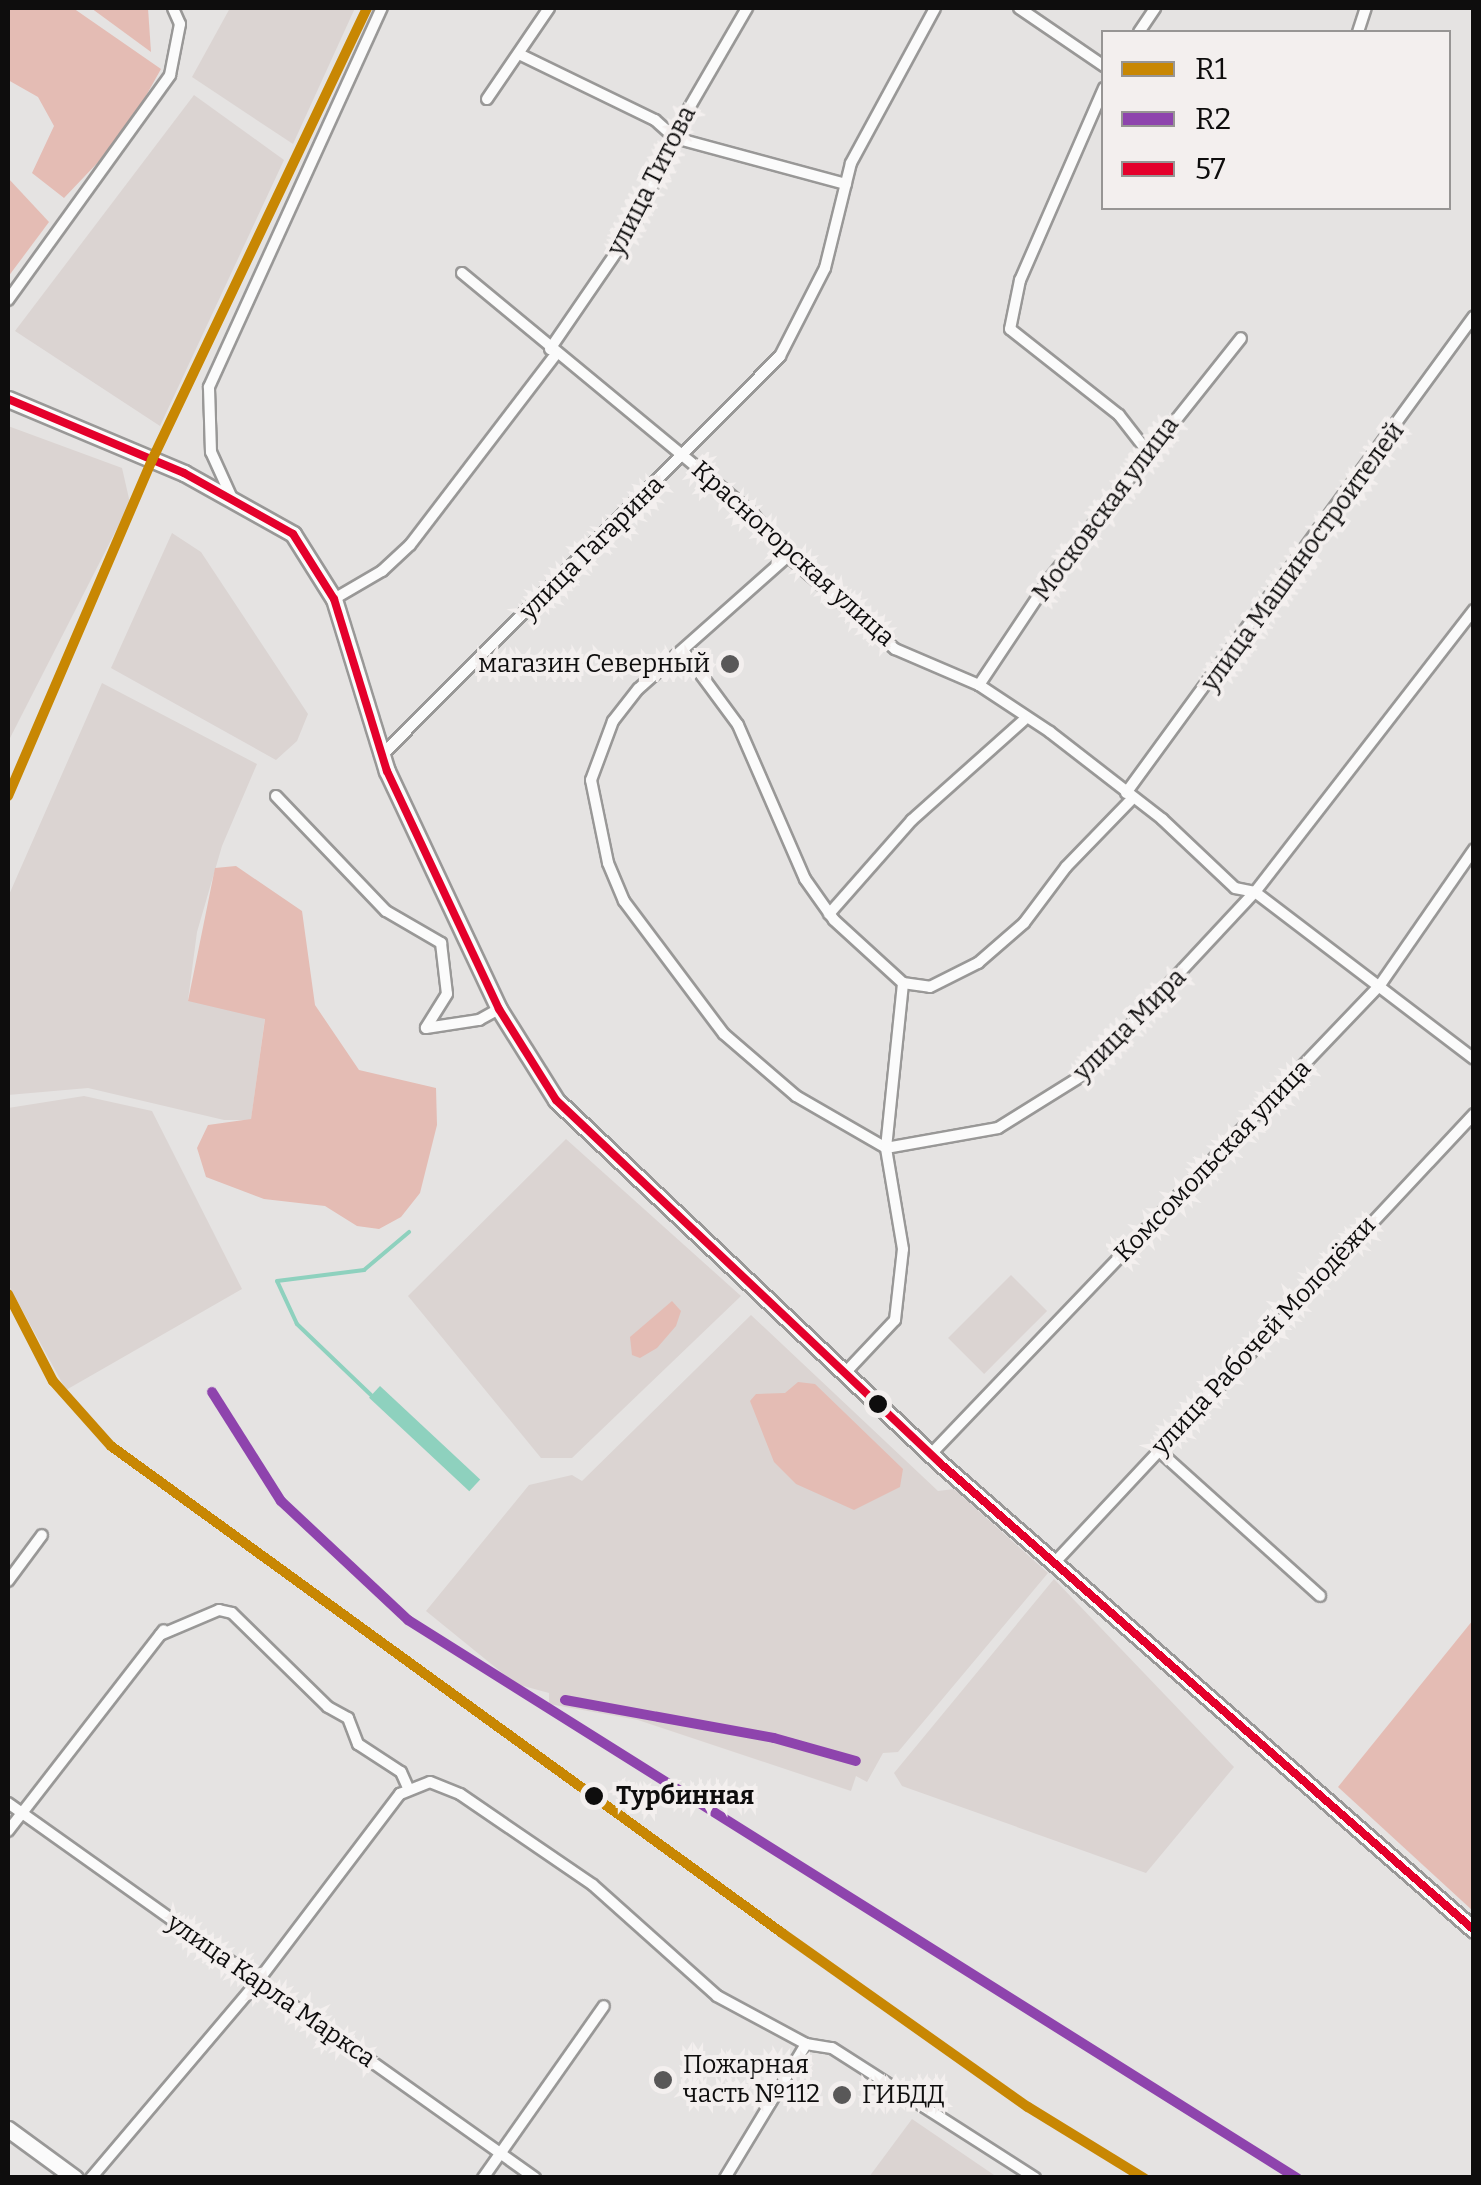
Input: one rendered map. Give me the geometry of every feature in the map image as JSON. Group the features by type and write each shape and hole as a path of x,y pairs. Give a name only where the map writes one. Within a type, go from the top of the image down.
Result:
{"street":[{"path":"8,300 170,75 180,24 173,8"},
{"path":"231,496 211,452 209,387 382,8"},
{"path":"488,99 550,8"},
{"name":"улица Титова","path":"334,599 382,571 410,544 553,352 633,228 676,138 747,8"},
{"name":"улица Гагарина","path":"384,754 780,356 825,268 846,184 935,8"},
{"path":"1019,8 1101,64"},
{"path":"1140,30 1154,8"},
{"path":"519,54 655,120 676,138 846,184"},
{"path":"1101,94 1054,192 1010,307 1010,329 1119,415 1148,451"},
{"name":"Красногорская улица","path":"462,273 553,352 684,456 764,526 788,556 895,648 979,685 1024,720 1050,732 1162,819 1235,888 1255,892 1474,1059"},
{"name":"улица Машиностроителей","path":"903,983 930,987 978,963 1024,923 1129,797 1474,316"},
{"name":"Московская улица","path":"979,685 1148,451 1241,338"},
{"path":"8,399 231,496 293,534 334,599 384,754 499,1009 556,1100 931,1454 1057,1560 1474,1930"},
{"path":"788,556 685,653 638,689 613,721 592,780 608,863 624,902 724,1034 796,1096 886,1148"},
{"name":"улица Мира","path":"886,1148 998,1128 1048,1102 1086,1072 1255,892 1474,610"},
{"path":"685,653 738,725 781,833 830,914 903,983 886,1148 903,1250 895,1320 845,1372"},
{"path":"830,914 912,820 1024,720"},
{"path":"276,796 386,911 441,943 447,994 426,1028 479,1020 499,1009"},
{"name":"Комсомольская улица","path":"931,1454 1380,986 1474,849"},
{"name":"улица Рабочей Молодёжи","path":"1057,1560 1474,1114"},
{"path":"1158,1450 1320,1596"},
{"path":"8,1581 42,1535"},
{"path":"8,1831 162,1633 218,1610 232,1614 328,1707 348,1718 358,1744 401,1772 408,1788"},
{"path":"91,2178 258,1981 408,1788 430,1782 460,1794 593,1886 717,1996 806,2044 832,2048 1035,2178"},
{"name":"улица Карла Маркса","path":"8,1804 535,2178"},
{"path":"483,2178 604,2006"},
{"path":"726,2178 806,2044"},
{"path":"8,2129 75,2178"}],"shaded area":[{"path":"8,8 73,8 161,69 124,135 64,198 32,173 54,126 38,97 8,80"},
{"path":"91,8 148,8 151,52"},
{"path":"230,8 355,8 293,144 192,77"},
{"path":"194,95 284,160 160,426 15,331"},
{"path":"8,178 49,222 8,277"},
{"path":"8,426 122,468 130,503 8,742"},
{"path":"172,533 201,552 308,714 297,741 276,760 111,668"},
{"path":"102,683 257,764 222,846 197,932 188,1000 265,1018 251,1120 224,1120 88,1088 8,1095 8,897"},
{"path":"236,866 302,911 315,1005 359,1070 436,1088 437,1125 420,1193 401,1217 379,1229 357,1226 325,1206 264,1199 206,1177 197,1148 208,1125 251,1119 265,1019 188,1001 215,868"},
{"path":"84,1096 152,1111 242,1289 66,1390 8,1284 8,1108"},
{"path":"566,1139 741,1296 572,1458 541,1458 408,1296"},
{"path":"1011,1275 1047,1311 984,1374 948,1338"},
{"path":"672,1301 681,1311 676,1326 657,1348 640,1358 632,1355 630,1337"},
{"path":"751,1315 938,1491 954,1489 1048,1573 898,1752 883,1753 867,1782 856,1776 851,1791 638,1720 549,1704 549,1693 516,1684 426,1611 529,1485 572,1475 582,1481"},
{"path":"798,1382 815,1384 903,1469 900,1487 854,1510 796,1484 774,1462 750,1401 756,1394 785,1393"},
{"path":"380,1386 480,1479 469,1491 369,1398"},
{"path":"1054,1579 1234,1767 1146,1873 902,1786 894,1773"},
{"path":"1473,1620 1473,1911 1338,1787"},
{"path":"912,2119 997,2177 869,2177"}],"waterway":[{"path":"371,1395 297,1324 277,1281 364,1270 409,1232"}],"transit line":[{"name":"R1","path":"8,796 152,460 367,8"},
{"name":"57","path":"8,399 184,473 293,534 334,599 387,771 499,1009 556,1100 940,1463 1474,1930"},
{"name":"R1","path":"8,1294 53,1381 111,1446 782,1933 1028,2107 1144,2178"},
{"name":"R2","path":"212,1392 281,1501 408,1620 1297,2178"},
{"name":"R2","path":"565,1700 774,1738 856,1761"}],"place":[{"name":"магазин Северный","path":"730,664"},
{"name":"Турбинная","path":"594,1796"},
{"name":"Пожарная часть №112","path":"663,2080"},
{"name":"ГИБДД","path":"842,2095"}]}
